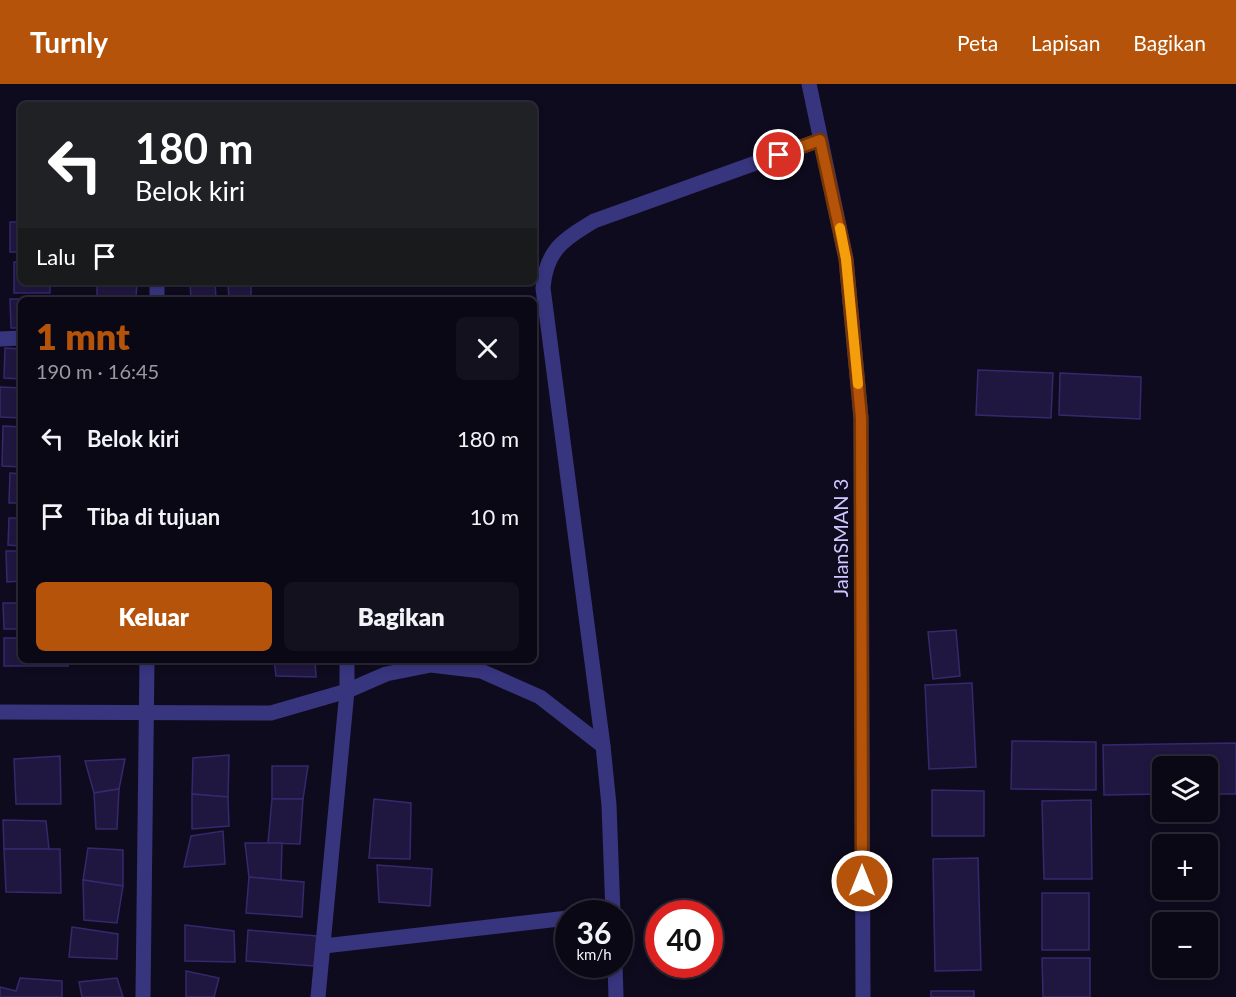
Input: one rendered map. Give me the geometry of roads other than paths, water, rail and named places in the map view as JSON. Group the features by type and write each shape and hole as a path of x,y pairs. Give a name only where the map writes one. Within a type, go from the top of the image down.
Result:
{"street":[{"name":"JalanSMAN 3","path":"809,84 846,259 861,418 863,997"},
{"path":"611,900 609,805 603,746 543,288 545,269 553,252 568,237 594,221 820,140"},
{"path":"0,339 18,338"},
{"path":"144,997 147,663"},
{"path":"318,997 347,691 347,663"},
{"path":"0,712 271,713 347,691 386,674 431,665 481,671 540,697 603,746"},
{"path":"324,946 555,919"},
{"path":"615,978 616,997"}]}
